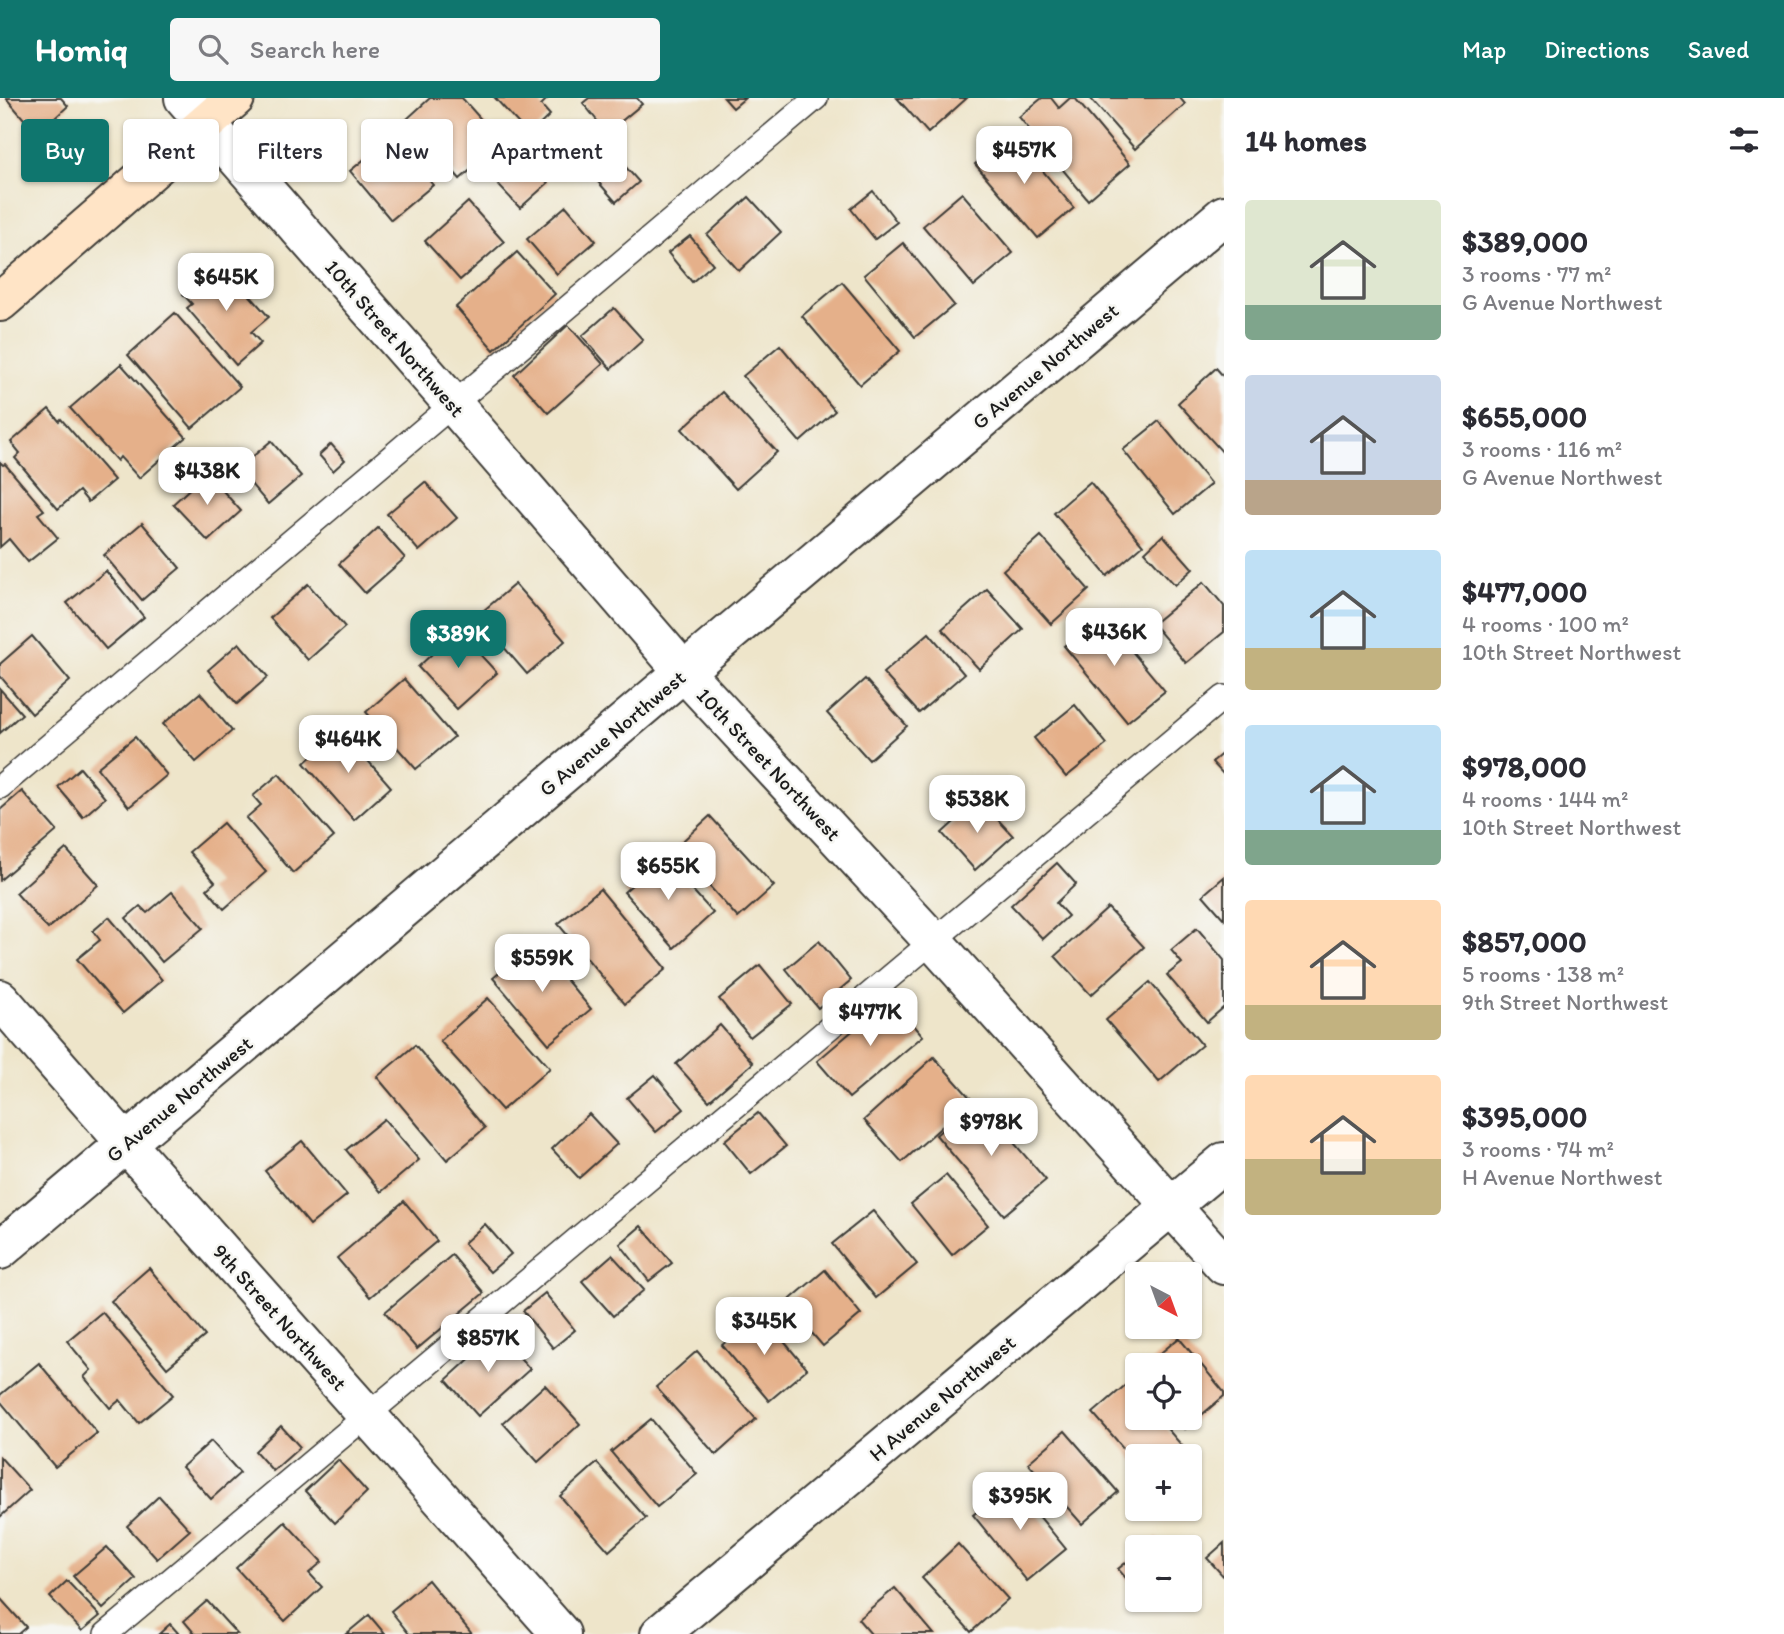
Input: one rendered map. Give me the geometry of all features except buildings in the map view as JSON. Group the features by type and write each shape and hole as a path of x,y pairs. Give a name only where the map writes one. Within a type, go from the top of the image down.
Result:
{"main road":[{"path":"0,302 195,110 235,98"}],"street":[{"name":"10th Street Northwest","path":"195,110 684,672 933,941 1224,1265"},
{"name":"G Avenue Northwest","path":"0,1250 1224,215"},
{"name":"9th Street Northwest","path":"0,999 561,1634"},
{"name":"H Avenue Northwest","path":"660,1634 1224,1162"}],"lane":[{"path":"0,787 816,98"},
{"path":"106,1634 1224,697"}]}
